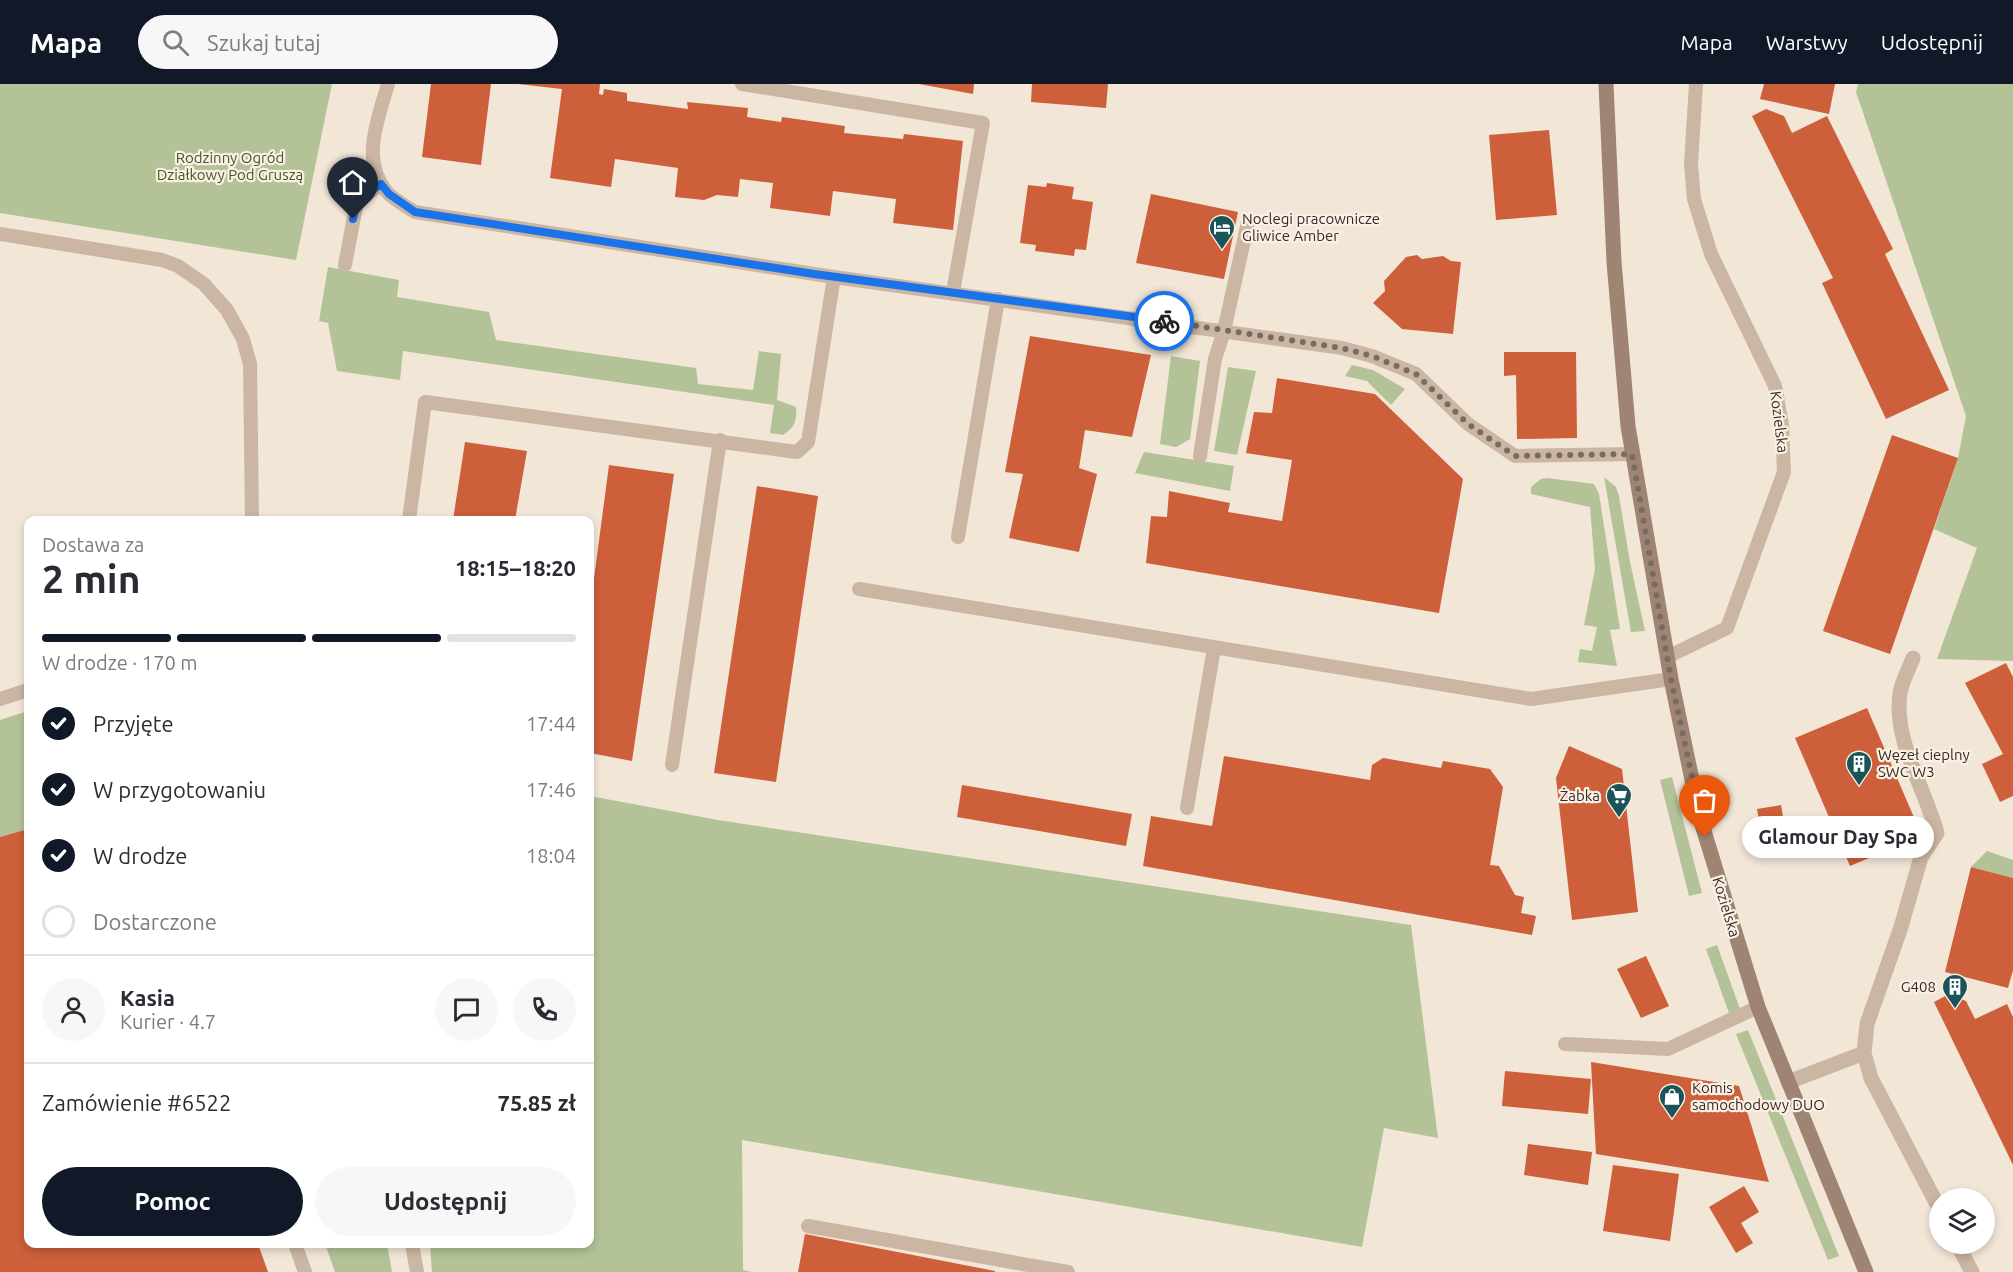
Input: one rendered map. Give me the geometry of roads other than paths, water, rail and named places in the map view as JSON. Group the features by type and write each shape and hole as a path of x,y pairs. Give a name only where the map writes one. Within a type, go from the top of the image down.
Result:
{"street":[{"name":"Kozielska","path":"1606,84 1616,296 1632,454 1671,679 1703,829 1758,1007 1866,1272"},
{"path":"1913,658 1900,693 1901,732 1929,805 1936,832 1921,856 1901,927 1867,1024 1864,1053 1870,1078 1929,1189"},
{"path":"1788,1082 1864,1053"},
{"path":"1962,1254 1972,1272"}],"lane":[{"path":"388,84 371,144 375,174 389,194 415,212 834,277 998,298 1342,348 1372,356 1416,374 1468,424 1515,456 1632,454"},
{"path":"742,84 983,123 953,292"},
{"name":"Kozielska","path":"1667,657 1727,628 1784,472 1782,425 1775,386 1711,254 1694,199 1691,164 1696,84"},
{"path":"345,265 357,201 381,184"},
{"path":"1200,456 1215,359 1224,331 1248,222"},
{"path":"0,234 162,260 204,284 227,310 243,339 250,364 252,516"},
{"path":"410,516 425,402 797,452 808,442 834,277"},
{"path":"958,537 998,298"},
{"path":"672,765 720,440"},
{"path":"859,589 1531,699 1671,679"},
{"path":"1187,808 1214,648"},
{"path":"0,699 24,691"},
{"path":"1565,1044 1668,1048 1758,1007"},
{"path":"808,1226 1068,1272"},
{"path":"296,1248 305,1272"},
{"path":"413,1248 417,1272"}],"place":[{"name":"Noclegi pracownicze Gliwice Amber","path":"1222,251"},
{"name":"Węzeł cieplny SWC W3","path":"1859,787"},
{"name":"Żabka","path":"1619,819"},
{"name":"Glamour Day Spa","path":"1705,837"},
{"name":"G408","path":"1955,1010"},
{"name":"Komis samochodowy DUO","path":"1672,1120"}],"park label":[{"name":"Rodzinny Ogród Działkowy Pod Gruszą","path":"230,166"}]}
